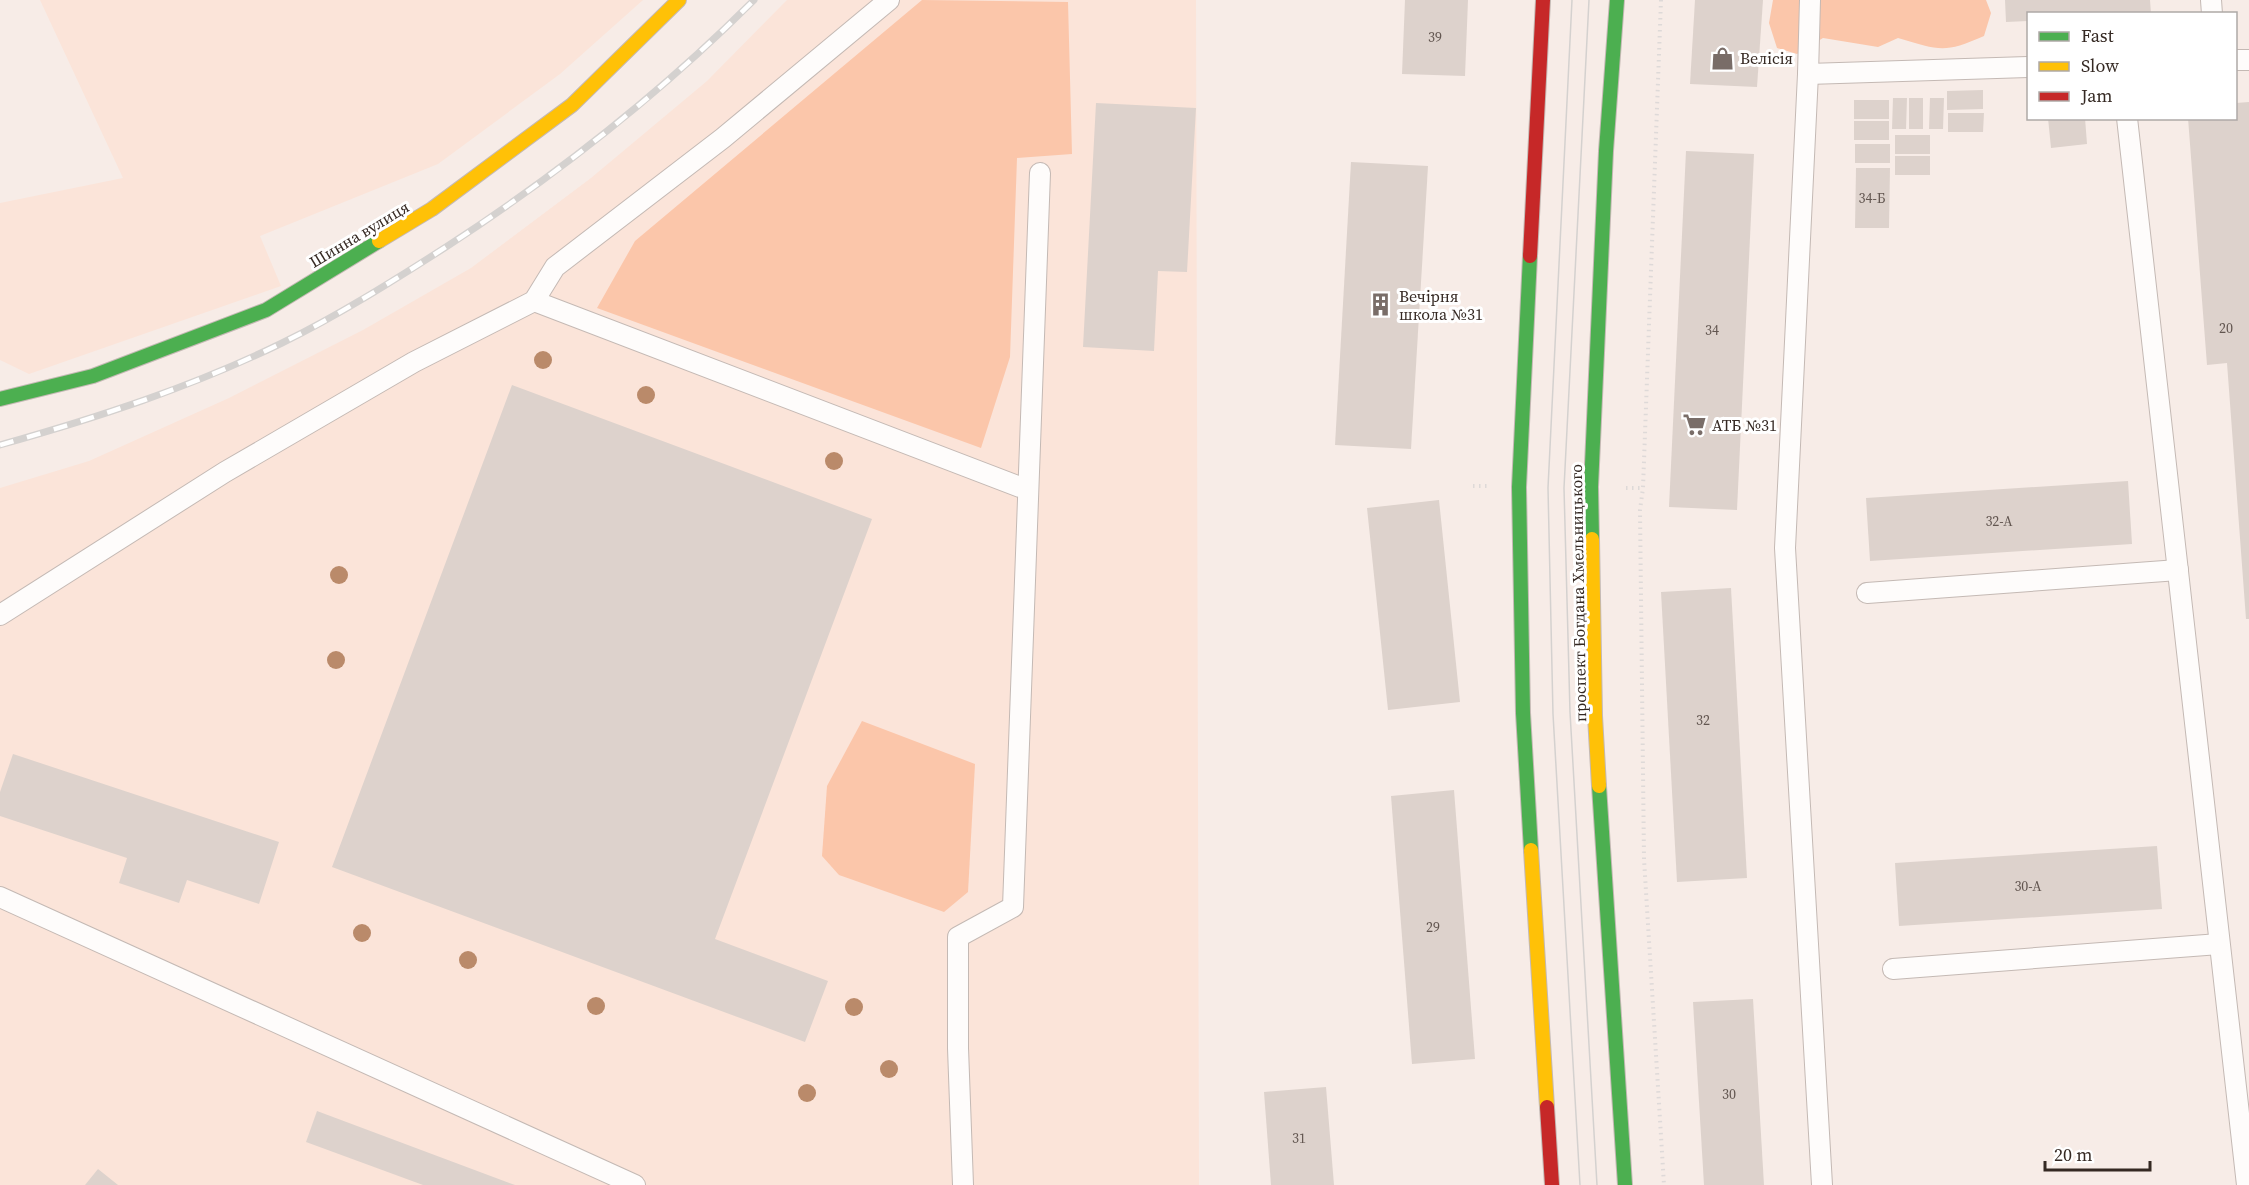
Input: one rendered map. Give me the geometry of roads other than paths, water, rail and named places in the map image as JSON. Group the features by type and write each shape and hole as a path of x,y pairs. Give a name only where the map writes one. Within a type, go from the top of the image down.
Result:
{"main road":[{"name":"Шинна вулиця","path":"0,399 93,376 266,310 432,208 572,105 679,0"},
{"path":"1543,0 1519,487 1523,713 1552,1185"},
{"name":"проспект Богдана Хмельницького","path":"1617,0 1606,162 1591,487 1595,716 1625,1185"}],"lane":[{"path":"0,615 245,461 414,362 534,301 555,267 723,138 889,0"},
{"path":"1810,0 1785,548 1822,1185"},
{"path":"1808,74 2027,67"},
{"path":"2127,120 2247,1185"},
{"path":"963,1185 958,1047 958,937 1013,907 1040,173"},
{"path":"534,301 1028,490"},
{"path":"1867,592 2178,570"},
{"path":"0,897 635,1185"},
{"path":"1893,969 2219,944"}],"tram line":[{"path":"1572,0 1548,488 1553,714 1580,1185"},
{"path":"1589,0 1564,488 1570,712 1597,1185"}],"railway":[{"path":"0,445 72,424 213,374 282,343 366,297 488,219 568,162 682,68 754,0"}],"place":[{"name":"Велісія","path":"1722,58"},
{"name":"Вечірня школа №31","path":"1381,305"},
{"name":"АТБ №31","path":"1694,425"}]}
